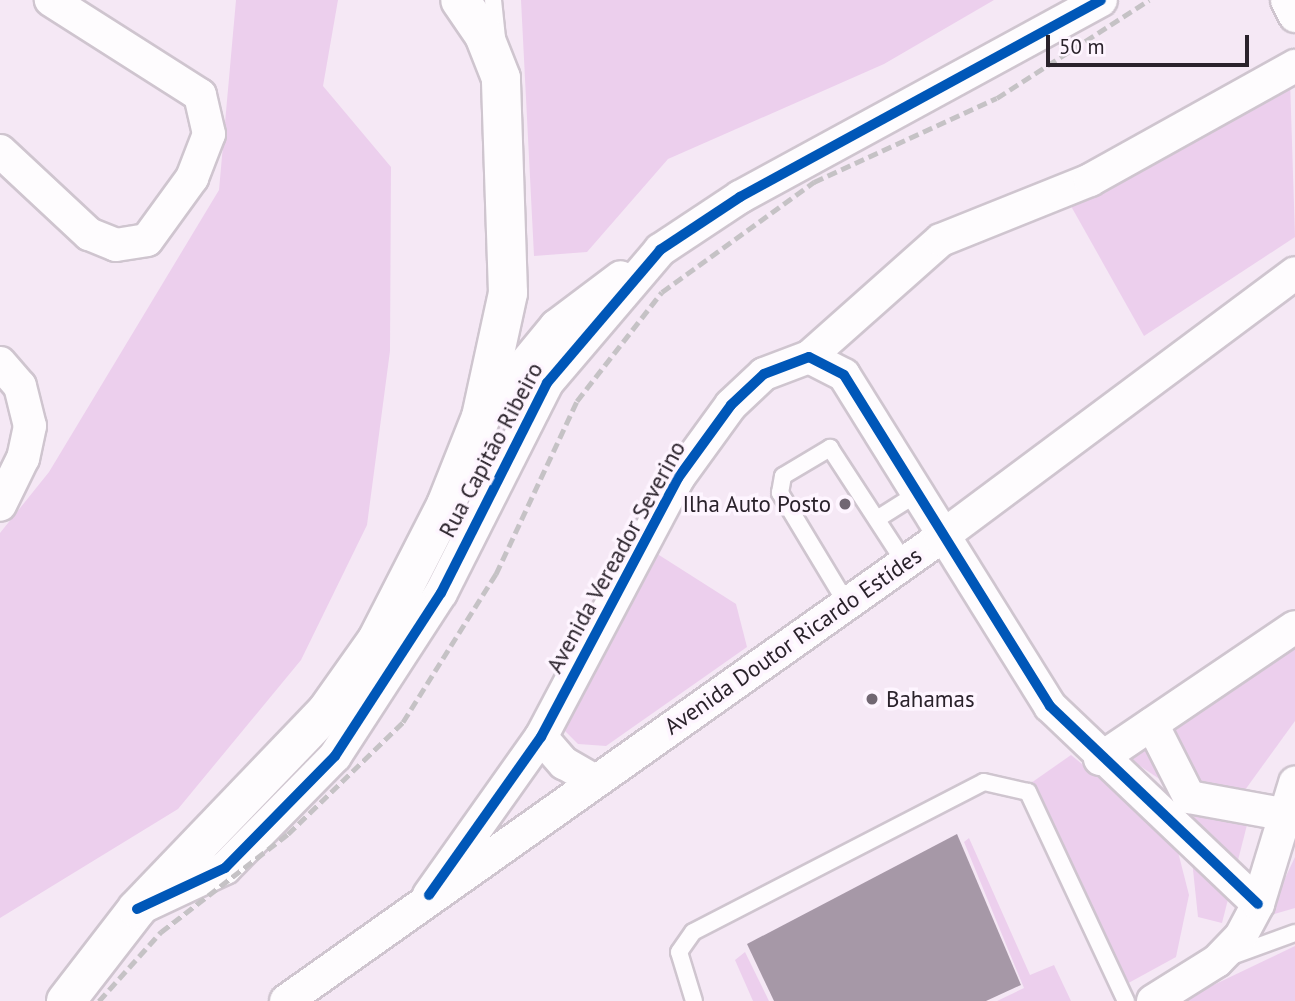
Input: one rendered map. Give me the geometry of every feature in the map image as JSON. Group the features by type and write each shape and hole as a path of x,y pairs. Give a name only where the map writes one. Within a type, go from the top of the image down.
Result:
{"main road":[{"path":"66,1001 137,909 326,712 377,640 446,505 481,417 508,293 501,78 484,35 460,0"}],"street":[{"path":"0,151 89,234 116,245 147,240 192,178 210,121 200,95 51,0"},
{"name":"Rua Capitão Ribeiro","path":"137,909 225,868 335,756 441,593 547,383 660,250 740,197 1101,0"},
{"path":"1258,904 1162,813 1100,759 1034,685 940,538 844,375 809,357 940,240 1090,180 1295,66"},
{"path":"481,417 556,326 660,250"},
{"name":"Avenida Doutor Ricardo Estídes","path":"286,1001 429,895 595,782 940,538 1295,273"},
{"name":"Avenida Vereador Severino","path":"429,895 541,737 678,478 730,405 756,382 790,359 809,357"},
{"path":"0,505 19,470 30,426 10,374"},
{"path":"1100,759 1295,627"},
{"path":"1152,724 1189,797"},
{"path":"541,737 564,763 595,782"},
{"path":"1153,1001 1217,961 1258,904 1289,817 1295,783"},
{"path":"1162,813 1189,797 1289,817"}],"lane":[{"path":"493,0 501,78"},
{"path":"847,604 780,493 779,480 830,448 905,563"},
{"path":"877,519 915,495"},
{"path":"694,1001 679,952 693,932 984,782 1028,792 1126,1001"},
{"path":"1217,961 1295,933"}],"shaded area":[{"path":"236,0 338,0 323,86 391,167 390,351 367,525 301,660 178,809 0,918 0,533 49,472 219,190"},
{"path":"521,0 994,0 884,64 668,159 587,252 534,256"},
{"path":"1290,80 1295,237 1144,336 1067,199"},
{"path":"648,548 736,604 747,647 606,746 578,744 565,731 564,698"},
{"path":"1295,638 1295,721 1245,790 1199,791 1165,730"},
{"path":"1149,739 1167,784 1128,758"},
{"path":"1071,755 1175,840 1189,895 1176,957 1123,986 1031,783"},
{"path":"1187,813 1248,821 1222,923 1198,917"},
{"path":"969,838 1030,975 1054,965 1071,1001 997,1001 1024,988 964,842"},
{"path":"1295,857 1295,908 1267,916"},
{"path":"1295,946 1295,1001 1180,1001"},
{"path":"745,952 769,1001 753,1001 735,960"}],"building":[{"path":"957,834 1021,985 986,1001 774,1001 747,944"}],"railway":[{"path":"99,1001 161,932 288,834 403,722 496,574 577,401 662,292 814,182 997,98 1149,0"}],"cycle path":[{"path":"137,909 225,868 335,756 441,593 547,383 660,250 740,197 1101,0"},
{"path":"429,895 541,737 678,478 731,405 764,374 809,357 844,375 1050,706 1258,904"}],"place":[{"name":"Ilha Auto Posto","path":"845,504"},
{"name":"Bahamas","path":"872,699"}]}
